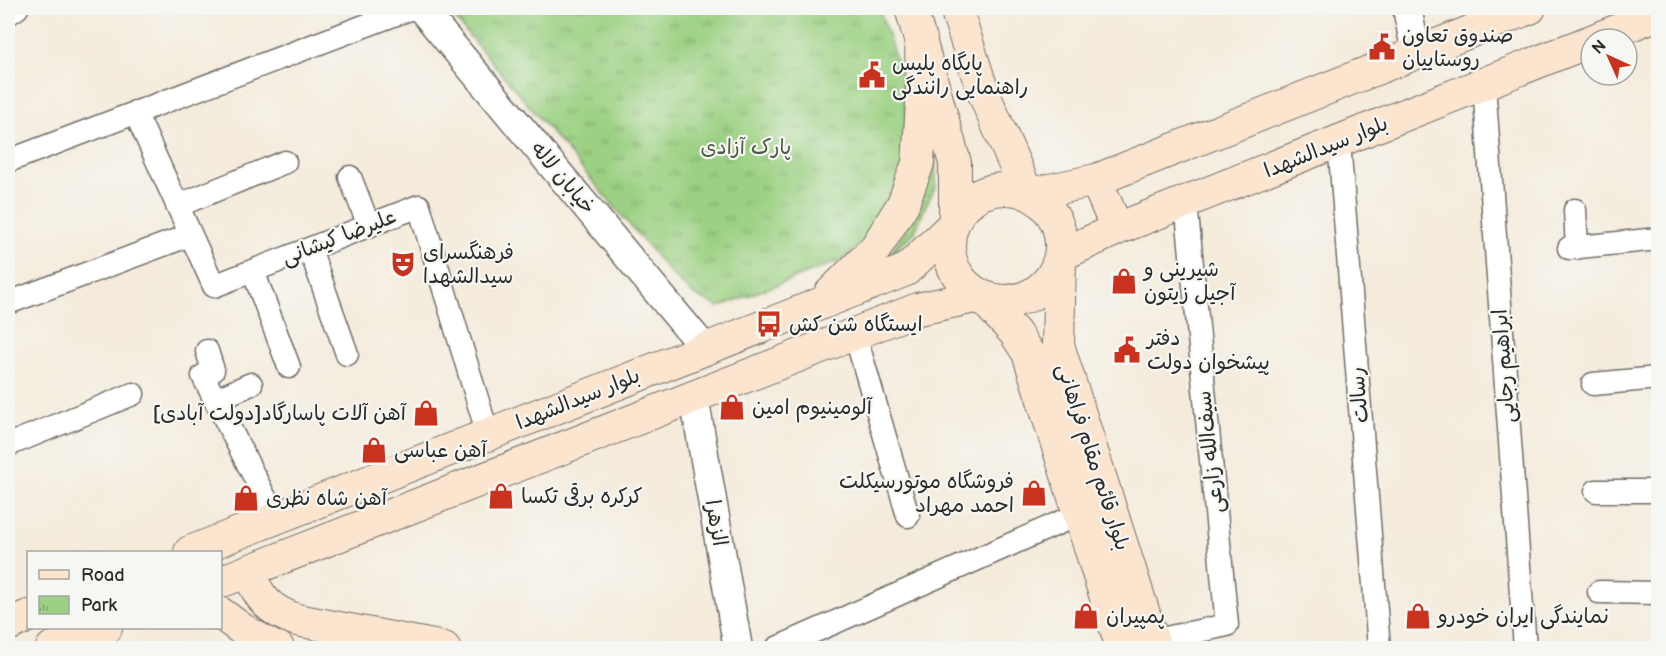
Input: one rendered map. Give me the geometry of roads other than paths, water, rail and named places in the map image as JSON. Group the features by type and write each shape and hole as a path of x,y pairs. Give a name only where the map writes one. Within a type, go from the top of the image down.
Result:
{"main road":[{"path":"911,8 955,163 954,222 949,241 950,257 956,273 966,286 981,296 998,302 1014,302 1043,288 1053,275 1061,258 1062,240 1059,226 1043,202 1029,194 1014,189 986,192 963,208 954,222"},
{"path":"956,8 983,92 1029,194"},
{"path":"1029,194 1096,180 1530,8"},
{"path":"1626,27 1659,14"},
{"path":"820,304 875,249 903,204 918,163 922,103 921,39"},
{"name":"بلوار سیدالشهدا","path":"1061,258 1117,229 1579,46"},
{"path":"1096,180 1117,229"},
{"name":"بلوار سیدالشهدا","path":"193,551 906,270 954,222"},
{"name":"بلوار قائم مقام فراهانی","path":"1061,258 1058,345 1154,645"},
{"path":"906,270 918,309"},
{"name":"بلوار سیدالشهدا","path":"234,577 918,309 981,296"},
{"name":"بلوار قائم مقام فراهانی","path":"981,296 1015,333 1028,353 1122,648"},
{"path":"234,577 255,588 265,603 280,614 297,620 392,644 444,648"},
{"path":"222,614 243,630 275,648"},
{"path":"8,625 27,616"},
{"path":"55,643 99,629"}],"street":[{"path":"8,14 17,8"},
{"path":"8,160 412,8"},
{"name":"خیابان لاله","path":"421,8 705,349"},
{"path":"1407,8 1416,53"},
{"name":"ابراهیم رجایی","path":"1484,84 1525,648"},
{"name":"علیرضا کیشانی","path":"135,112 214,286 419,206 488,435"},
{"name":"رسالت","path":"1339,142 1379,648"},
{"path":"177,206 285,162"},
{"path":"350,177 369,226"},
{"name":"سیف‌الله زارعی","path":"1154,645 1227,626 1186,203"},
{"path":"1575,210 1573,248 1659,239"},
{"path":"8,303 190,235"},
{"path":"309,249 347,354"},
{"path":"253,271 289,367"},
{"path":"855,333 908,516"},
{"path":"207,351 213,370 203,376 276,519"},
{"path":"1593,384 1659,378"},
{"path":"215,400 251,384"},
{"path":"8,445 133,394"},
{"name":"الزهرا","path":"694,397 738,648"},
{"path":"1596,491 1659,491"},
{"path":"777,648 1079,514"},
{"path":"1599,592 1659,593"}],"place":[{"name":"صندوق تعاون روستاییان","path":"1382,47"},
{"name":"پایگاه پلیس راهنمایی رانندگی","path":"872,75"},
{"name":"فرهنگسرای سیدالشهدا","path":"403,264"},
{"name":"شیرینی و آجیل زیتون","path":"1124,281"},
{"name":"ایستگاه شن کش","path":"769,324"},
{"name":"دفتر پیشخوان دولت","path":"1127,350"},
{"name":"آلومینیوم امین","path":"732,407"},
{"name":"آهن آلات پاسارگاد[دولت آبادی]","path":"426,413"},
{"name":"آهن عباسی","path":"374,450"},
{"name":"فروشگاه موتورسیکلت احمد مهراد","path":"1034,493"},
{"name":"کرکره برقی تکسا","path":"501,496"},
{"name":"آهن شاه نظری","path":"246,498"},
{"name":"پمپیران","path":"1086,616"},
{"name":"نمایندگی ایران خودرو","path":"1418,616"}],"park label":[{"name":"پارک آزادی","path":"746,147"}]}
